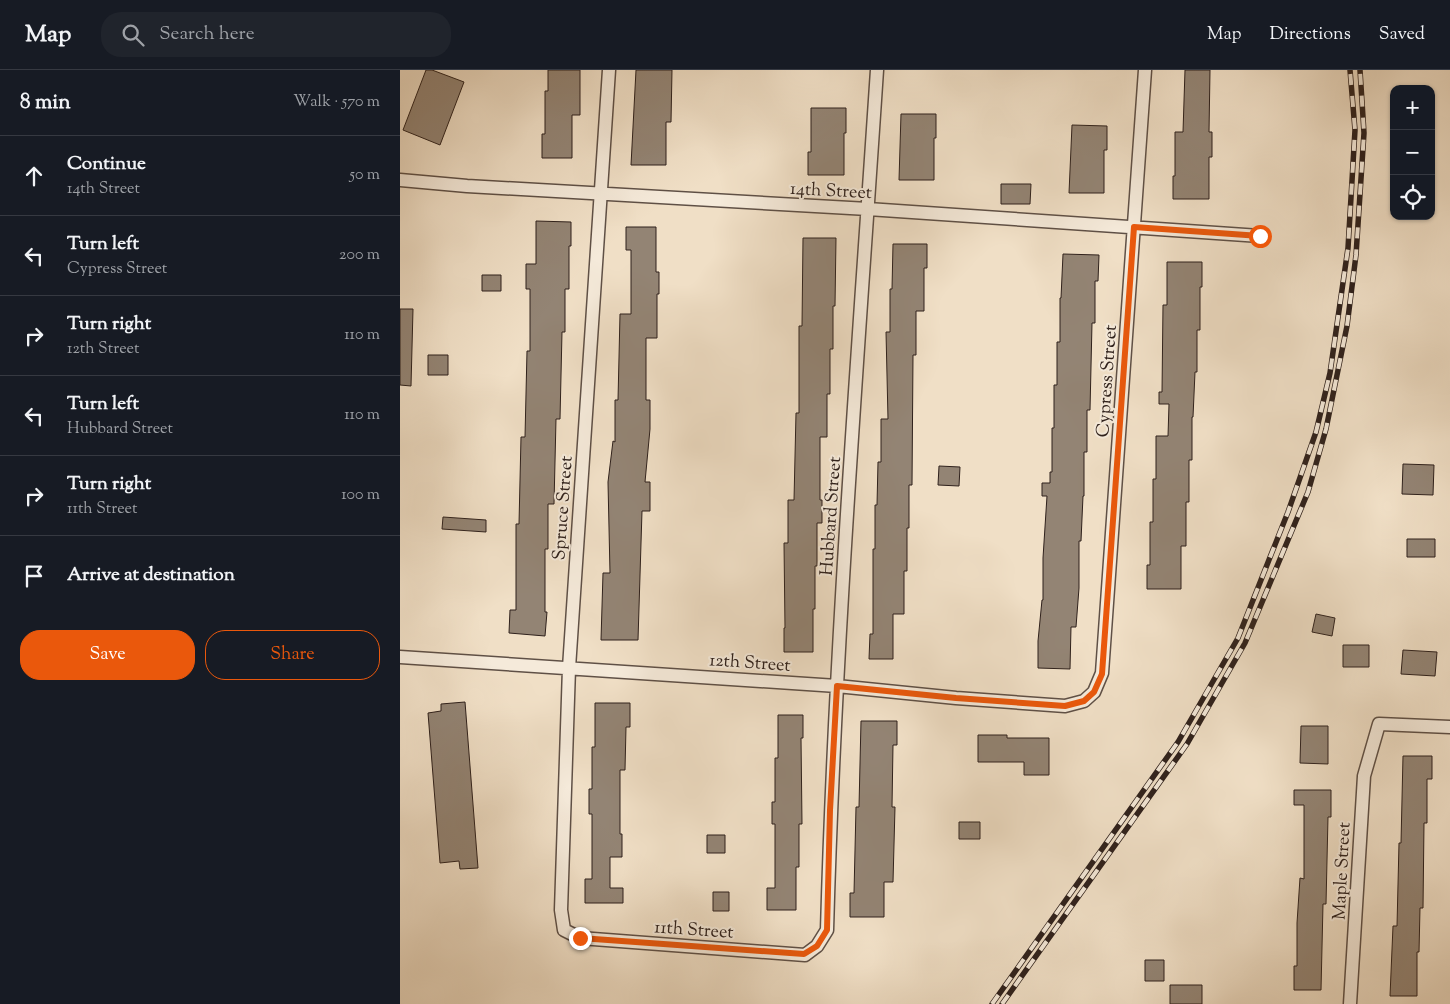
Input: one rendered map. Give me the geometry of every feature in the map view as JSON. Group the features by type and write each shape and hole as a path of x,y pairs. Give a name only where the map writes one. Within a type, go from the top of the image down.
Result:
{"street":[{"name":"Spruce Street","path":"580,938 564,930 561,910 569,668 609,70"},
{"name":"Hubbard Street","path":"804,954 817,946 827,930 830,810 837,686 877,70"},
{"name":"Cypress Street","path":"1094,692 1102,674 1145,70"},
{"name":"14th Street","path":"400,180 467,186 868,209 1260,236"},
{"name":"12th Street","path":"400,657 837,686 956,698 1065,706 1084,701 1094,692"},
{"name":"Maple Street","path":"1350,1004 1364,776 1379,724 1450,727"},
{"name":"11th Street","path":"580,938 804,954"}],"building":[{"path":"426,70 432,70 464,82 440,145 403,130"},
{"path":"548,70 580,70 580,115 572,115 572,158 542,158 542,134 545,134 545,91 548,91"},
{"path":"636,70 672,70 671,122 666,122 666,165 631,165"},
{"path":"1185,70 1210,70 1209,132 1212,132 1212,157 1209,157 1209,199 1173,199 1175,132 1183,132"},
{"path":"811,108 846,108 844,175 808,175 808,152 811,152"},
{"path":"901,114 936,114 934,180 899,180"},
{"path":"1072,125 1107,126 1107,150 1104,150 1104,193 1069,193"},
{"path":"1001,184 1031,184 1030,204 1001,204"},
{"path":"536,221 571,222 569,289 565,289 565,332 562,332 560,419 556,419 554,504 548,504 548,549 545,549 545,612 547,612 545,636 509,633 510,610 516,610 516,524 519,524 521,437 525,437 527,351 530,351 530,289 526,289 526,264 536,264"},
{"path":"626,227 656,227 656,272 659,272 657,338 646,338 646,400 650,400 650,429 645,482 650,482 650,511 642,511 638,640 601,640 603,573 610,573 608,482 613,441 615,442 615,400 618,400 620,314 631,314 631,250 626,250"},
{"path":"803,238 836,238 835,306 833,306 833,349 830,349 830,394 827,394 827,437 820,437 822,523 817,523 813,652 784,652 784,543 788,543 788,500 794,500 796,413 799,413 799,326 802,326"},
{"path":"893,244 927,244 927,268 924,268 924,311 916,311 916,355 913,355 912,485 909,485 907,571 904,571 904,614 893,614 893,659 869,659 870,634 873,634 873,549 875,549 875,505 877,505 878,462 881,462 881,419 888,419 886,332 890,332"},
{"path":"1063,254 1099,255 1098,281 1095,281 1095,323 1092,323 1090,410 1087,410 1087,452 1084,452 1084,496 1081,541 1079,541 1079,588 1076,627 1071,627 1070,669 1038,668 1047,496 1042,496 1042,483 1050,483 1050,472 1052,472 1054,385 1057,385 1057,342 1060,342"},
{"path":"1167,262 1202,262 1200,330 1197,330 1197,372 1195,372 1192,417 1192,460 1189,460 1189,502 1186,502 1186,546 1181,546 1181,589 1147,589 1147,565 1150,565 1150,522 1153,522 1153,479 1156,479 1156,436 1168,436 1169,404 1159,404 1159,392 1162,392 1163,305 1167,305"},
{"path":"482,275 501,275 501,291 482,291"},
{"path":"400,309 413,309 411,386 400,385"},
{"path":"428,355 448,355 448,375 428,375"},
{"path":"1403,464 1434,465 1433,495 1402,494"},
{"path":"939,466 960,467 959,486 938,485"},
{"path":"443,517 486,520 486,532 442,529"},
{"path":"1407,539 1435,539 1435,557 1407,557"},
{"path":"1316,614 1335,618 1332,636 1312,632"},
{"path":"1343,645 1369,645 1369,667 1343,667"},
{"path":"1403,650 1437,652 1435,676 1401,674"},
{"path":"465,702 478,868 460,869 459,861 440,863 428,713 441,711 441,704"},
{"path":"595,703 630,703 630,727 626,727 625,770 620,770 622,857 610,857 610,888 623,888 623,903 585,903 585,879 592,879 592,814 589,814 589,789 592,789 592,747 595,747"},
{"path":"778,715 803,715 803,738 801,738 802,824 799,824 799,867 796,867 796,910 767,910 767,888 775,888 775,824 772,824 772,802 775,802 775,758 778,758"},
{"path":"861,721 897,721 897,745 893,745 892,807 895,807 893,882 884,882 884,917 850,917 850,893 854,893 856,807 859,807"},
{"path":"1301,726 1328,726 1328,764 1300,763"},
{"path":"978,735 1007,735 1007,738 1049,738 1049,775 1024,775 1024,762 978,762"},
{"path":"1403,756 1432,756 1432,779 1427,779 1427,823 1424,823 1423,908 1420,908 1419,952 1417,952 1417,996 1390,996 1393,926 1397,926"},
{"path":"1294,790 1331,790 1331,817 1328,817 1326,904 1323,904 1321,990 1294,990 1294,966 1297,966 1300,878 1304,879 1304,805 1294,805"},
{"path":"959,822 980,822 980,839 959,839"},
{"path":"707,835 725,835 725,853 707,853"},
{"path":"713,892 729,892 729,911 713,911"},
{"path":"1145,960 1164,960 1164,981 1145,981"},
{"path":"1170,985 1202,985 1202,1004 1170,1004"}],"railway":[{"path":"992,1004 1178,742 1238,638 1288,512 1316,432 1330,373 1348,248 1355,130 1350,70"},
{"path":"1002,1004 1187,744 1245,643 1308,492 1326,429 1347,326 1356,255 1364,133 1360,70"}],"route":[{"path":"580,938 804,954 817,946 827,930 830,810 837,686 956,698 1065,706 1084,701 1094,692 1102,674 1134,227 1260,236"}]}
